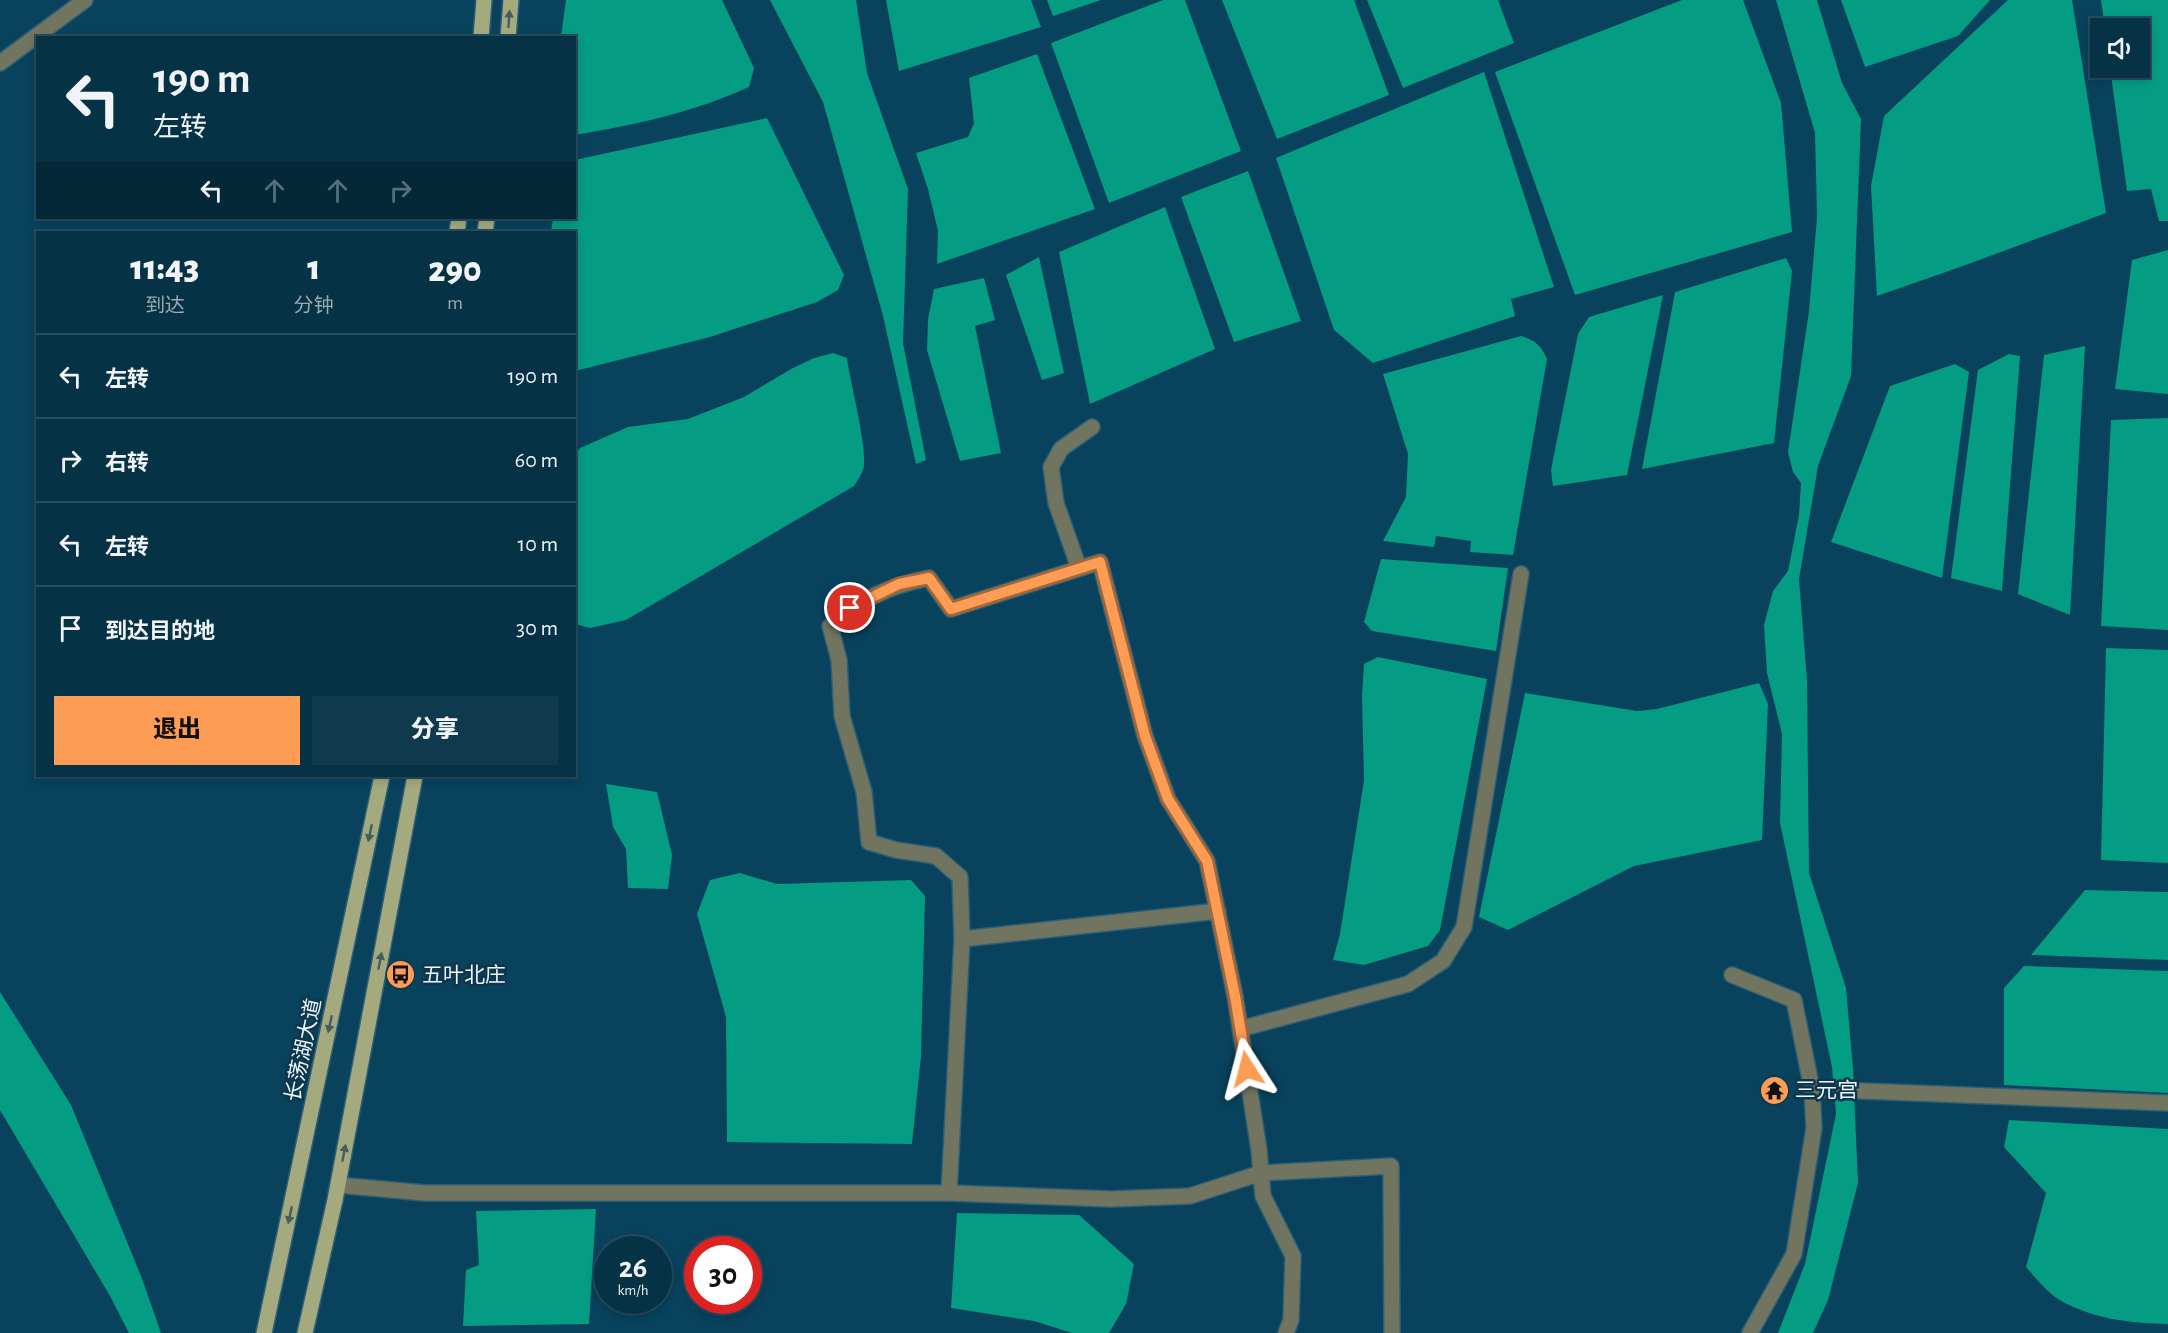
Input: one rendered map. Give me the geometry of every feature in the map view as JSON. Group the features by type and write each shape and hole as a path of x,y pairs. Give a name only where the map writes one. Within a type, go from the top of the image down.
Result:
{"main road":[{"path":"481,36 484,0"},
{"path":"508,36 511,0"},
{"name":"长荡湖大道","path":"264,1333 382,777"},
{"path":"305,1333 338,1185 415,777"}],"street":[{"path":"37,36 86,0"},
{"path":"0,63 36,37"},
{"path":"1079,568 1056,503 1051,467 1061,449 1092,427"},
{"path":"949,1192 962,939 960,877 936,855 896,850 869,842 864,792 842,716 839,660 830,626 850,608 899,584 929,578 951,609 1100,562 1145,736 1168,799 1207,861 1240,1029 1263,1196 1293,1256 1291,1320 1286,1333"},
{"path":"1240,1029 1408,984 1443,961 1464,927 1521,574"},
{"path":"962,939 1218,911"},
{"path":"1732,975 1794,1000 1812,1089 1814,1128 1794,1254 1750,1333"},
{"path":"1812,1089 2168,1102"},
{"path":"338,1185 425,1192 949,1192 1111,1199 1190,1196 1261,1173 1391,1166 1392,1333"}],"shaded area":[{"path":"566,0 722,0 754,68 749,87 707,104 664,117 576,135 576,36 561,36"},
{"path":"770,0 856,0 867,73 908,189 903,343 926,460 916,464 883,316 823,102"},
{"path":"886,0 1031,0 1041,27 899,71"},
{"path":"1047,0 1101,0 1053,16"},
{"path":"1163,0 1185,0 1241,151 1109,203 1051,43"},
{"path":"1222,0 1354,0 1389,95 1277,139"},
{"path":"1367,0 1498,0 1514,43 1403,88"},
{"path":"1682,0 1743,0 1781,103 1792,232 1575,295 1495,72"},
{"path":"1776,0 1817,0 1842,83 1861,119 1851,376 1818,466 1799,579 1807,680 1809,873 1846,988 1853,1069 1858,1183 1828,1300 1813,1333 1778,1333 1805,1264 1836,1114 1832,1067 1780,823 1782,734 1767,673 1764,625 1773,591 1788,571 1799,515 1801,483 1793,472 1788,452 1809,311 1817,217 1815,133"},
{"path":"1841,0 1990,0 1958,36 1865,67"},
{"path":"2008,0 2072,0 2106,213 1877,296 1871,186 1884,116"},
{"path":"2101,0 2168,0 2168,221 2159,221 2151,189 2127,191 2111,78 2150,78 2150,18 2104,18"},
{"path":"1037,54 1095,209 937,264 938,231 916,153 968,137 974,123 969,78"},
{"path":"1484,72 1554,287 1511,299 1515,316 1373,363 1334,330 1276,158"},
{"path":"767,118 844,275 838,290 817,302 710,337 576,371 576,231 551,231 553,219 576,219 576,160"},
{"path":"1248,171 1301,321 1234,342 1181,197"},
{"path":"1165,207 1215,349 1090,404 1059,252"},
{"path":"2168,250 2168,394 2115,389 2132,260"},
{"path":"1039,257 1064,373 1042,380 1006,275"},
{"path":"1786,258 1792,271 1774,443 1642,469 1675,292"},
{"path":"984,278 995,320 975,326 1001,453 960,461 927,350 928,319 934,289"},
{"path":"1663,295 1627,475 1553,486 1551,470 1578,334 1589,317"},
{"path":"1521,336 1537,344 1547,359 1513,555 1470,552 1471,541 1436,536 1434,547 1383,541 1406,497 1408,454 1383,374"},
{"path":"2085,346 2070,615 2018,594 2044,355"},
{"path":"833,353 847,358 864,461 863,470 854,486 626,620 590,628 576,624 576,453 580,448 628,427 688,419 744,397 814,358"},
{"path":"2009,354 2020,356 2002,591 1951,578 1978,370"},
{"path":"1955,364 1969,372 1942,578 1831,542 1890,386"},
{"path":"2168,418 2168,630 2101,626 2111,420"},
{"path":"1381,559 1508,568 1496,651 1372,631 1364,622"},
{"path":"2106,648 2168,650 2168,863 2101,860"},
{"path":"1378,657 1487,679 1440,930 1428,946 1364,965 1333,960 1340,934 1364,780 1362,696 1364,664"},
{"path":"1759,683 1768,704 1762,840 1634,866 1508,930 1479,917 1525,693 1637,711 1657,709"},
{"path":"606,784 657,792 672,855 668,889 628,888 626,849 613,827"},
{"path":"740,873 777,884 911,880 925,896 921,1056 912,1144 727,1142 726,1017 697,914 710,880"},
{"path":"2085,890 2168,892 2168,960 2031,955"},
{"path":"2024,966 2168,971 2168,1093 2004,1085 2004,988"},
{"path":"0,992 71,1105 141,1276 161,1333 129,1333 110,1296 0,1110"},
{"path":"2009,1120 2168,1129 2168,1324 2124,1321 2082,1310 2055,1297 2026,1267 2046,1193 2004,1147"},
{"path":"596,1209 589,1324 463,1326 466,1270 479,1265 476,1211"},
{"path":"957,1213 1079,1215 1134,1264 1126,1304 1109,1333 1072,1333 1034,1321 951,1308"}],"place":[{"name":"五叶北庄","path":"401,975"},
{"name":"三元宫","path":"1774,1090"}],"route":[{"path":"850,608 899,584 929,578 951,609 1100,562 1145,736 1168,799 1207,861 1235,996 1247,1069"}]}
